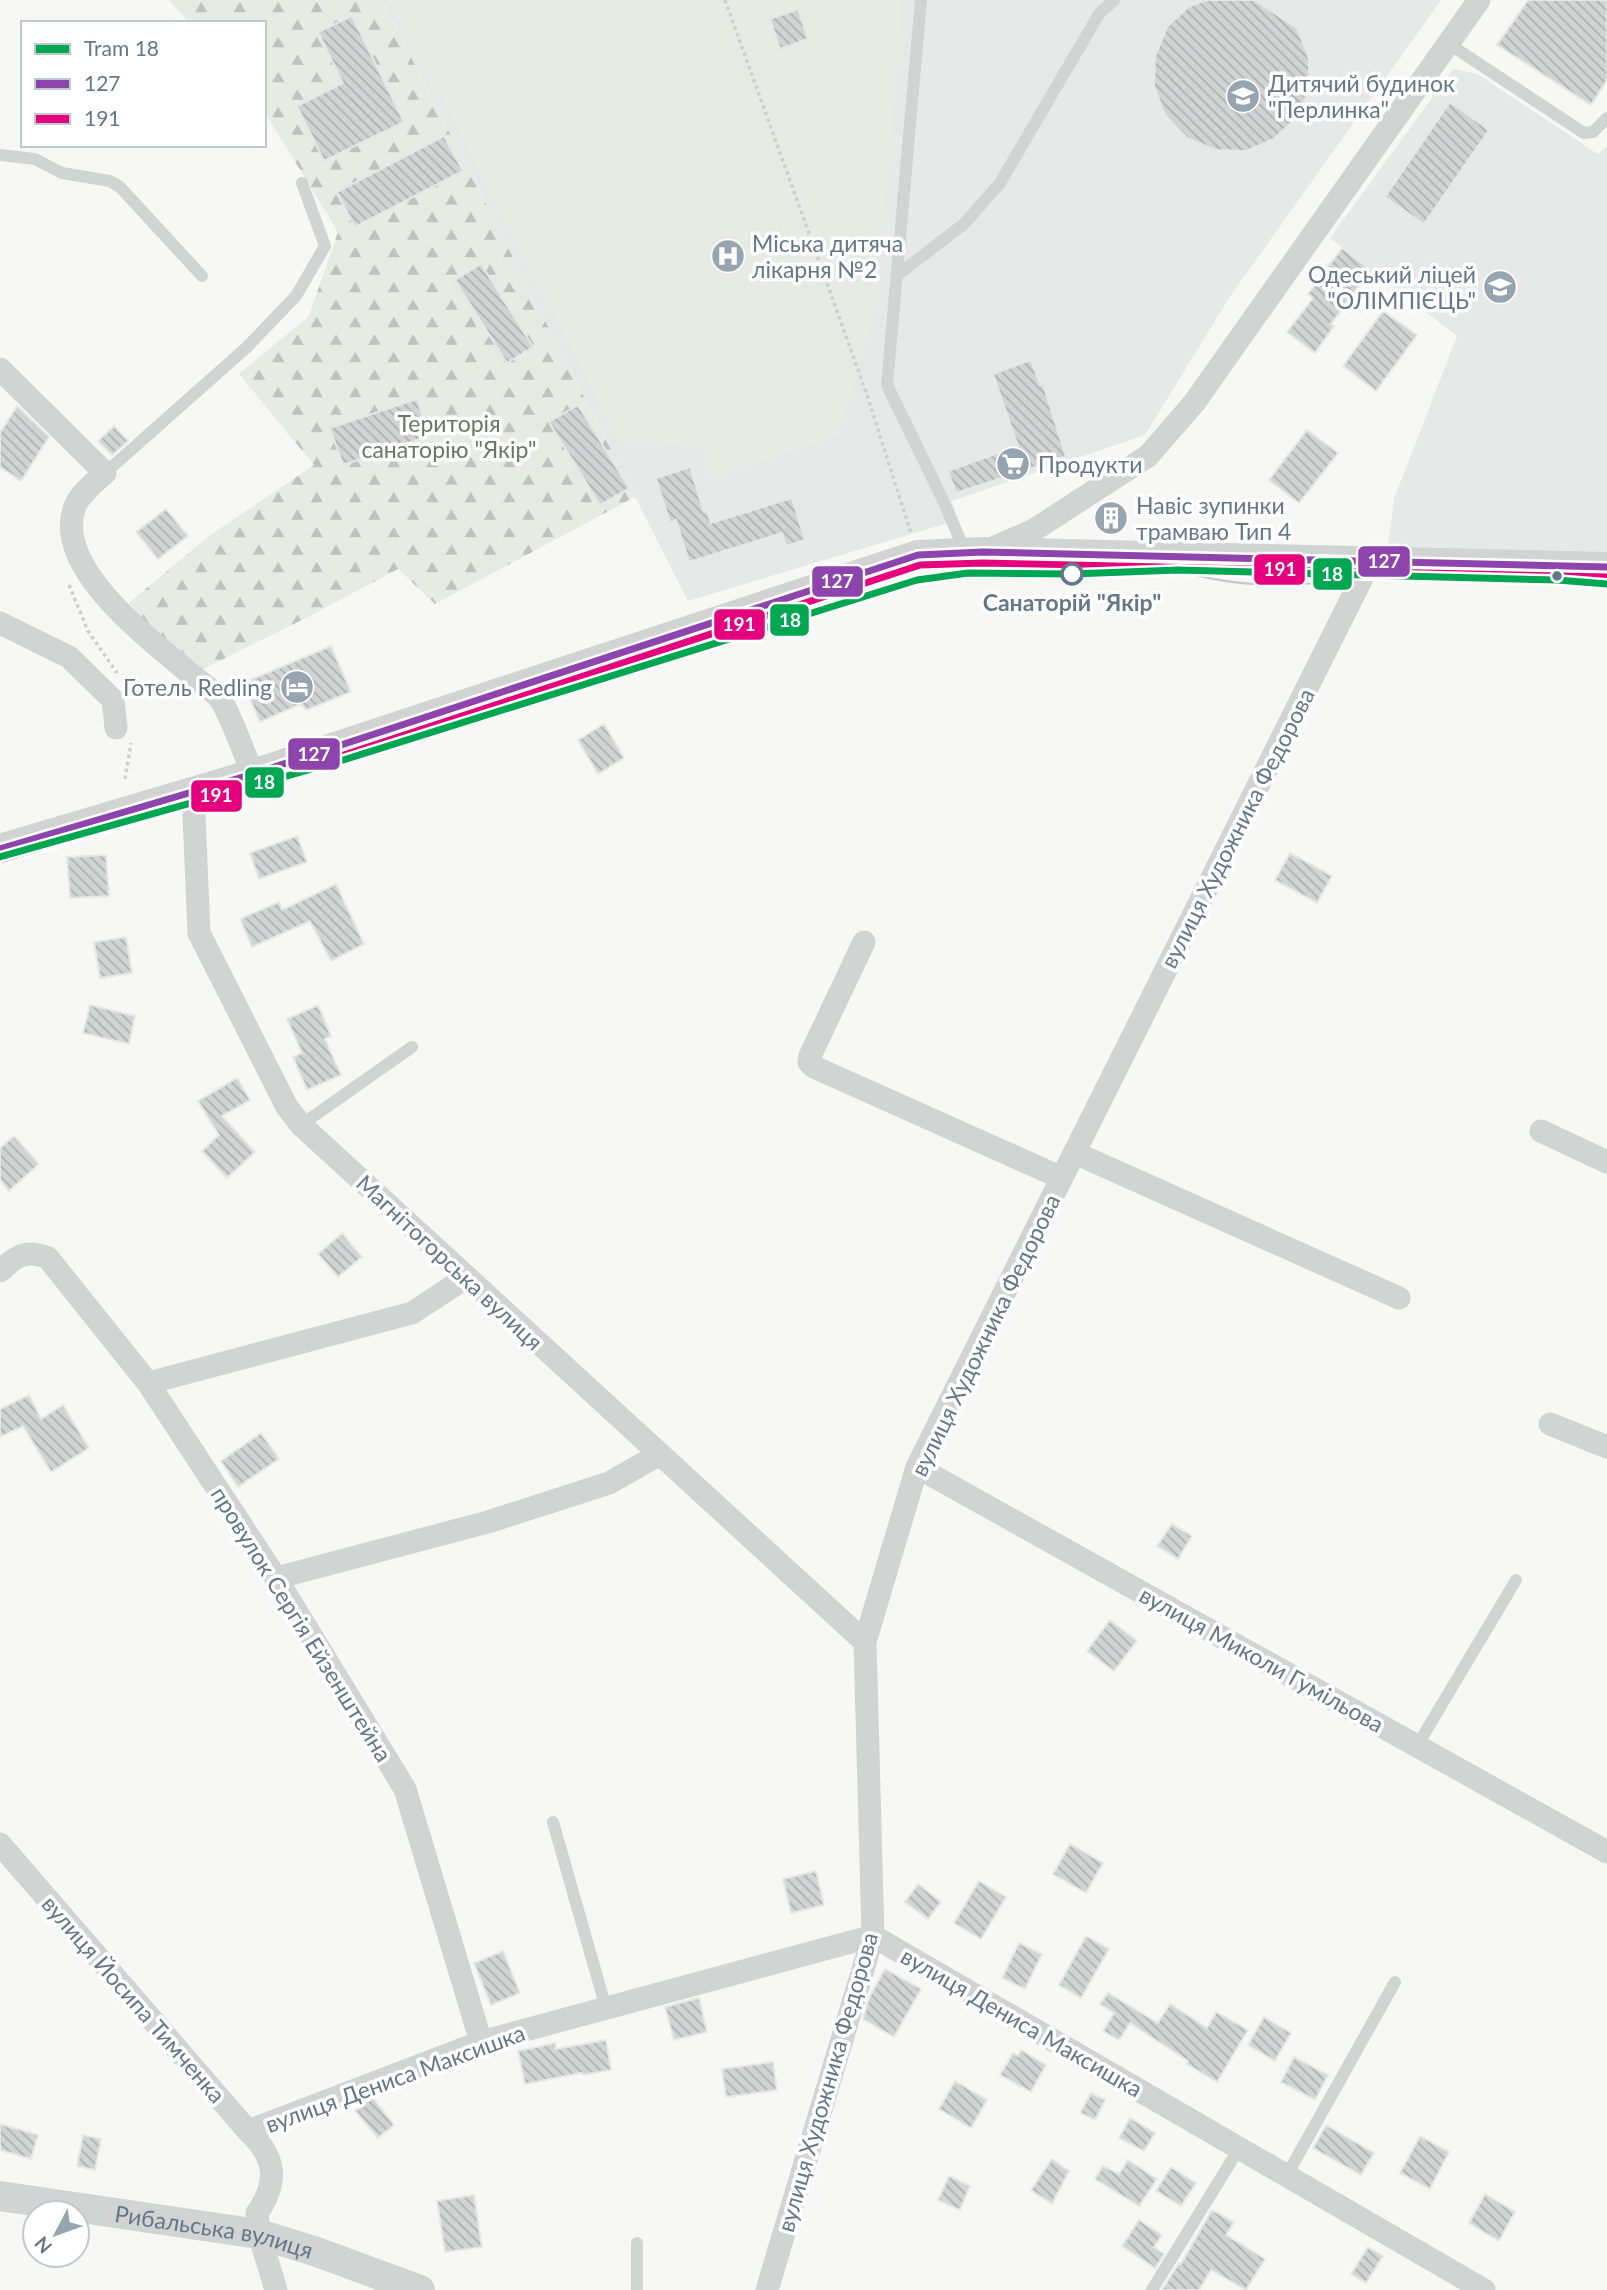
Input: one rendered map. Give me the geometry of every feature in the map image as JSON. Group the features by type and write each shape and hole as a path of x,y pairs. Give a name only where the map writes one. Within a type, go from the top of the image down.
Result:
{"street":[{"path":"974,553 1034,530 1148,456 1194,403 1479,0"},
{"path":"0,369 105,473 81,496 75,507 72,521 77,558 89,577 114,605 220,699 253,774"},
{"path":"0,849 253,774 918,555 974,553 1607,566"},
{"name":"вулиця Художника Федорова","path":"767,2290 873,1936 865,1642 917,1467 1363,576 1374,560"},
{"path":"0,623 69,657 113,700 125,729"},
{"name":"Магнітогорська вулиця","path":"193,791 198,933 286,1107 300,1125 865,1642"},
{"path":"864,942 809,1062 1062,1178"},
{"path":"1541,1131 1607,1162"},
{"path":"1075,1153 1399,1298"},
{"name":"провулок Сергія Ейзенштейна","path":"0,1271 15,1257 26,1253 48,1258 148,1383 275,1578 405,1789 481,2042"},
{"path":"148,1383 412,1313 467,1277"},
{"path":"1550,1424 1607,1447"},
{"path":"275,1578 488,1522 609,1483 660,1454"},
{"name":"вулиця Миколи Гумільова","path":"917,1467 1607,1852"},
{"name":"вулиця Йосипа Тимченка","path":"0,1844 264,2148 272,2170 271,2186 266,2201 257,2213 258,2234"},
{"name":"вулиця Дениса Максишка","path":"248,2132 481,2042 873,1936 1484,2290"},
{"name":"Рибальська вулиця","path":"0,2196 258,2234 317,2252 420,2290"},
{"path":"258,2234 276,2290"}],"lane":[{"path":"921,0 887,385 942,498 974,553"},
{"path":"896,276 964,224 1000,183 1099,14 1114,0"},
{"path":"1449,44 1584,134 1593,132 1607,118"},
{"path":"0,155 35,159 62,173 110,181 120,187 202,276"},
{"path":"105,473 246,348 296,296 325,246 302,183"},
{"path":"300,1125 412,1046"},
{"path":"1417,1746 1516,1580"},
{"path":"553,1822 606,2008"},
{"path":"1287,2175 1395,1983"},
{"path":"1152,2290 1240,2147"},
{"path":"637,2243 637,2290"}],"path":[{"path":"725,0 861,379 918,555"},
{"path":"68,583 89,631 123,682"},
{"path":"125,729 125,779"}],"shaded area":[{"name":"Міська дитяча лікарня №2","path":"382,0 1441,0 1229,298 1145,435 952,501 958,520 688,601"},
{"name":"Одеський ліцей \"ОЛІМПІЄЦЬ\"","path":"1453,69 1477,74 1598,154 1607,146 1607,558 1387,552 1394,499 1457,336 1330,238"}],"green space":[{"name":"Територія санаторію \"Якір\"","path":"169,0 382,0 635,497 435,604 398,569 191,675 129,603 206,538 314,465 239,374 309,316 338,232 266,114 266,21 187,21"},
{"name":"Міська дитяча лікарня №2","path":"390,0 903,0 892,144 872,326 839,436 711,480 702,450 619,442"}],"building":[{"path":"1206,0 1254,0 1297,28 1309,59 1309,90 1297,117 1274,139 1246,151 1216,150 1187,138 1165,115 1154,86 1155,56 1167,27 1188,7"},
{"path":"1528,0 1607,0 1607,80 1591,105 1497,45"},
{"path":"798,9 808,39 780,49 770,19"},
{"path":"352,16 404,122 324,161 297,106 343,83 318,32"},
{"path":"1450,102 1489,130 1424,224 1385,197"},
{"path":"444,136 463,171 355,227 337,192"},
{"path":"1342,248 1371,270 1331,324 1334,326 1315,353 1287,332 1313,298 1308,294"},
{"path":"481,264 533,347 507,363 455,280"},
{"path":"1383,311 1417,335 1376,391 1343,366"},
{"path":"1031,360 1040,385 1043,384 1066,457 956,493 948,471 1018,446 993,374"},
{"path":"417,399 429,436 343,465 330,428"},
{"path":"578,405 629,488 600,505 549,422"},
{"path":"17,406 49,437 21,481 0,467 0,433"},
{"path":"114,426 128,441 112,455 98,441"},
{"path":"1307,430 1338,453 1299,503 1269,480"},
{"path":"690,467 704,512 707,511 711,523 792,498 805,540 786,546 782,533 689,562 676,520 670,523 656,478"},
{"path":"166,509 188,536 158,559 136,532"},
{"name":"Навіс зупинки трамваю Тип 4","path":"1098,509 1124,510 1123,527 1098,526"},
{"name":"Готель Redling","path":"331,646 351,692 306,710 301,704 260,722 243,683"},
{"path":"604,724 624,758 598,774 578,740"},
{"path":"297,836 307,862 259,879 250,853"},
{"path":"1290,853 1332,876 1317,903 1275,880"},
{"path":"106,855 109,896 70,898 67,857"},
{"path":"336,884 364,944 331,961 310,921 252,947 240,919 279,902 282,910"},
{"path":"126,937 132,973 100,978 94,942"},
{"path":"90,1005 135,1016 129,1044 83,1033"},
{"path":"318,1005 331,1036 325,1039 341,1075 307,1090 293,1057 302,1053 287,1019"},
{"path":"237,1078 250,1100 222,1116 255,1152 227,1178 202,1151 219,1135 198,1101"},
{"path":"14,1136 39,1164 9,1191 0,1180 0,1148"},
{"path":"342,1233 362,1257 338,1277 318,1254"},
{"path":"29,1395 41,1419 63,1405 89,1448 51,1472 23,1426 0,1437 0,1409"},
{"path":"261,1433 279,1459 238,1487 221,1461"},
{"path":"1172,1524 1192,1536 1178,1559 1157,1546"},
{"path":"1110,1620 1137,1641 1114,1671 1087,1651"},
{"path":"1070,1844 1103,1863 1086,1893 1053,1874"},
{"path":"816,1871 824,1905 791,1913 783,1879"},
{"path":"979,1881 1006,1897 981,1939 954,1923"},
{"path":"918,1884 941,1902 928,1919 905,1902"},
{"path":"1086,1936 1109,1949 1081,1998 1059,1985"},
{"path":"1019,1943 1042,1954 1025,1989 1002,1978"},
{"path":"503,1951 520,1993 491,2005 474,1963"},
{"path":"885,1969 921,1989 894,2037 863,2019 869,1998"},
{"path":"1108,1993 1158,2023 1170,2004 1207,2028 1216,2012 1248,2030 1217,2082 1130,2023 1119,2040 1103,2031 1114,2013 1100,2004"},
{"path":"699,1998 707,2032 674,2040 665,2007"},
{"path":"1264,2017 1291,2033 1275,2061 1248,2045"},
{"path":"606,2040 611,2070 525,2084 518,2051 555,2043 556,2049"},
{"path":"1021,2050 1046,2065 1031,2092 1000,2075 1013,2053 1018,2056"},
{"path":"1294,2057 1328,2075 1315,2100 1281,2082"},
{"path":"773,2062 777,2090 726,2097 722,2069"},
{"path":"955,2081 987,2100 971,2128 939,2109"},
{"path":"1091,2093 1105,2100 1095,2120 1080,2113"},
{"path":"373,2098 394,2125 378,2138 355,2111"},
{"path":"1130,2118 1155,2133 1144,2151 1119,2138"},
{"path":"0,2124 38,2135 31,2159 0,2150"},
{"path":"1326,2125 1374,2153 1361,2175 1313,2148"},
{"path":"83,2135 101,2139 95,2170 77,2166"},
{"path":"1420,2136 1449,2152 1430,2189 1400,2173"},
{"path":"1052,2159 1069,2171 1052,2204 1031,2190"},
{"path":"1128,2160 1157,2179 1139,2206 1095,2179 1103,2166 1119,2174"},
{"path":"1171,2167 1196,2183 1181,2206 1156,2191"},
{"path":"949,2176 970,2186 960,2210 938,2200"},
{"path":"1485,2194 1515,2212 1499,2241 1469,2223"},
{"path":"474,2195 482,2247 445,2252 437,2201"},
{"path":"1212,2210 1234,2222 1226,2235 1265,2259 1246,2290 1211,2270 1199,2290 1162,2290 1179,2263 1181,2264"},
{"path":"1139,2220 1162,2235 1154,2247 1164,2254 1155,2268 1122,2246"},
{"path":"1368,2247 1383,2256 1366,2283 1351,2274"}],"tram line":[{"path":"1178,570 1223,581 1270,585 1317,583 1363,576"},
{"name":"18","path":"0,857 340,761 917,580 968,573 1072,574 1178,570 1557,580 1607,584"}],"transit line":[{"name":"127","path":"0,849 253,774 918,555 983,552 1607,567"},
{"name":"191","path":"3,859 256,784 920,565 983,563 1607,577"}],"place":[{"name":"Дитячий будинок \"Перлинка\"","path":"1243,96"},
{"name":"Міська дитяча лікарня №2","path":"728,256"},
{"name":"Одеський ліцей \"ОЛІМПІЄЦЬ\"","path":"1500,287"},
{"name":"Продукти","path":"1013,464"},
{"name":"Навіс зупинки трамваю Тип 4","path":"1111,518"},
{"name":"Санаторій \"Якір\"","path":"1072,574"},
{"name":"Готель Redling","path":"297,687"}]}
